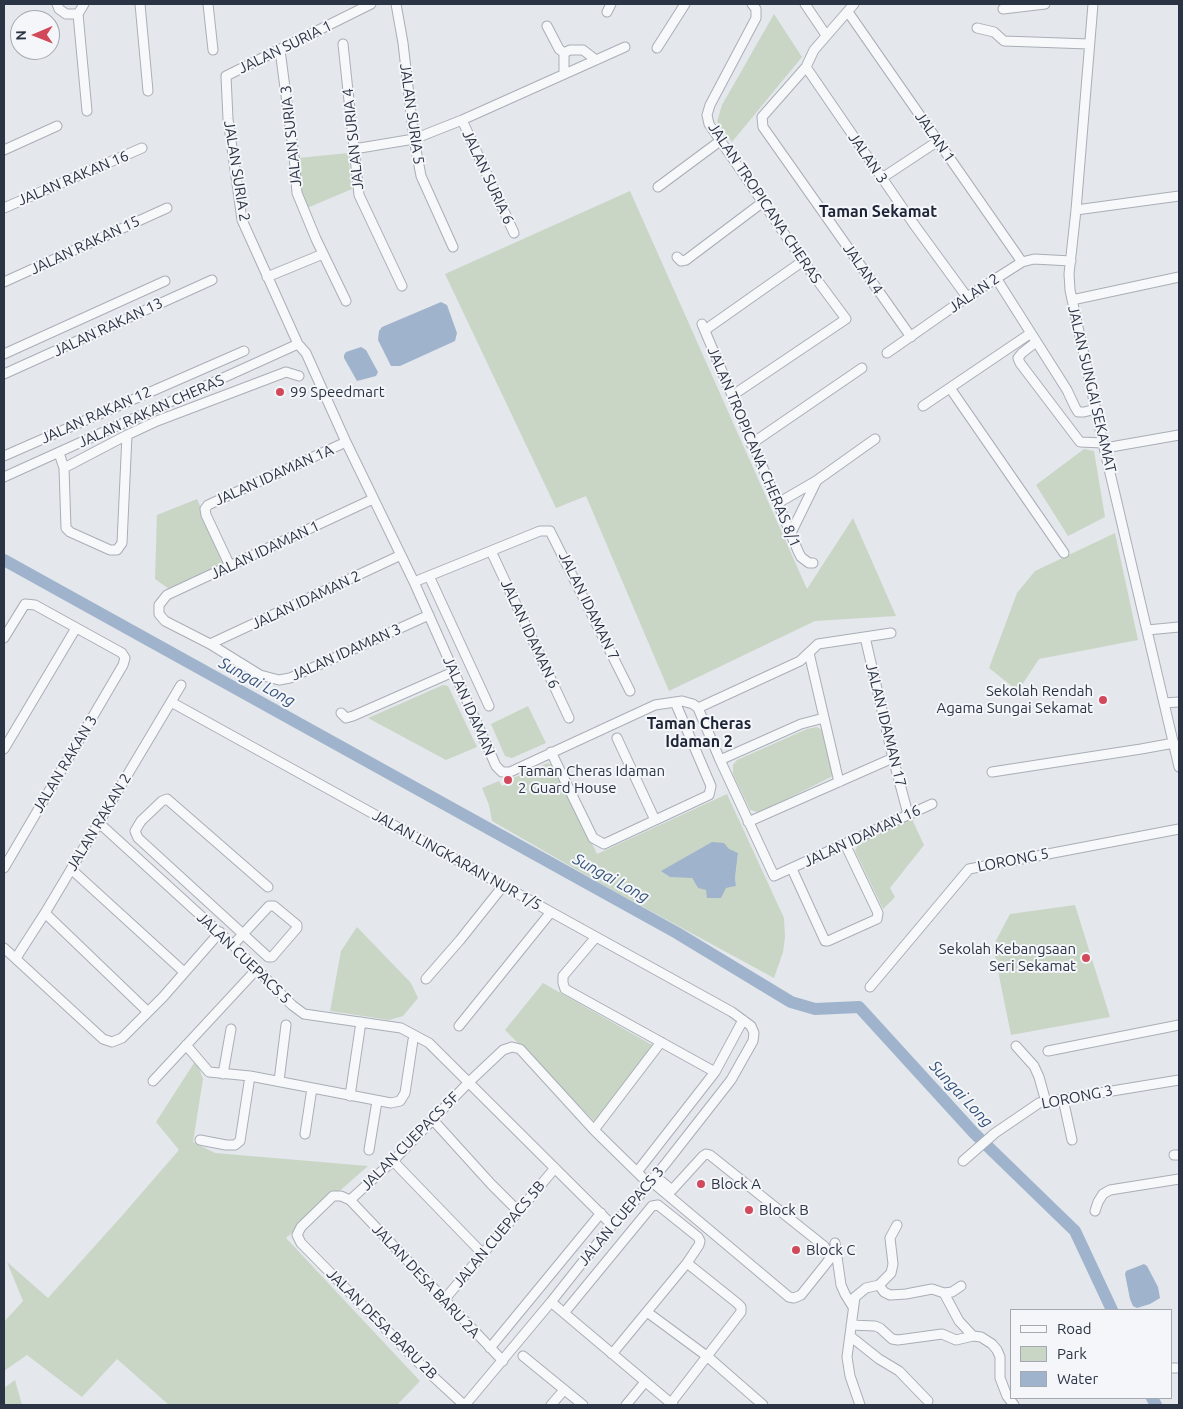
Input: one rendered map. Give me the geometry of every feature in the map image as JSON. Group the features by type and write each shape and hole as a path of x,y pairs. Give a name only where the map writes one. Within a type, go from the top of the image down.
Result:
{"street":[{"path":"57,4 59,9 66,14 78,14"},
{"path":"84,4 78,14 87,111"},
{"path":"140,4 148,91"},
{"path":"208,4 213,50"},
{"name":"JALAN SURIA 1","path":"226,76 371,4"},
{"name":"JALAN SURIA 5","path":"396,4 421,176 453,247"},
{"path":"657,48 685,4"},
{"name":"JALAN TROPICANA CHERAS","path":"739,391 846,319 803,261 708,124 707,115 710,105 756,18 756,9 752,4"},
{"path":"805,4 826,35"},
{"path":"806,68 814,50 854,4"},
{"path":"1003,9 1045,4"},
{"name":"JALAN SUNGAI SEKAMAT","path":"1093,4 1069,274 1072,300 1104,445 1179,767"},
{"name":"JALAN 1","path":"848,12 1022,262"},
{"path":"547,26 559,49 564,53"},
{"path":"977,28 994,32 1004,41 1089,44"},
{"name":"JALAN SURIA 4","path":"343,44 358,191 402,286"},
{"path":"354,149 414,138 462,120 625,47"},
{"name":"JALAN SURIA 3","path":"280,50 297,194 346,301"},
{"path":"564,53 570,50 583,50 596,60"},
{"path":"564,53 564,74"},
{"name":"JALAN 4","path":"806,68 762,117 763,127 911,337"},
{"name":"JALAN 3","path":"806,68 912,223 967,297"},
{"name":"JALAN SURIA 2","path":"226,76 228,119 242,220 298,344"},
{"name":"JALAN SURIA 6","path":"462,120 514,233"},
{"path":"4,150 56,126"},
{"path":"658,187 720,141"},
{"path":"882,178 938,141"},
{"name":"JALAN RAKAN 16","path":"4,208 142,148"},
{"path":"1076,210 1179,196"},
{"path":"677,257 681,261 686,260 763,202"},
{"name":"JALAN RAKAN 15","path":"4,282 166,208"},
{"path":"267,278 323,254"},
{"name":"JALAN 2","path":"887,353 967,297 1022,262 1034,259 1070,261"},
{"name":"JALAN TROPICANA CHERAS 8/1","path":"803,261 703,327 751,444 801,557 814,564"},
{"path":"1072,300 1179,277"},
{"path":"996,278 1067,390 1078,412 1096,409"},
{"name":"JALAN RAKAN 13","path":"4,374 212,280"},
{"path":"4,354 165,281"},
{"path":"150,288 158,304"},
{"path":"923,406 1031,333"},
{"path":"1036,342 1018,358 1020,363 1080,442 1104,445 1179,435"},
{"name":"JALAN RAKAN CHERAS","path":"4,477 298,344"},
{"name":"JALAN IDAMAN","path":"298,344 306,353 346,442 414,582 496,766 502,772 510,772 655,705 682,701 693,704 698,708"},
{"name":"JALAN RAKAN 12","path":"4,456 244,351"},
{"path":"248,367 256,383"},
{"path":"751,444 862,368"},
{"path":"202,369 209,385"},
{"path":"64,468 127,435 256,383 286,372 299,376"},
{"path":"950,388 1064,554"},
{"path":"197,390 203,404"},
{"path":"59,453 64,468 66,528 70,532 110,550 117,550 122,543 127,435"},
{"path":"778,504 816,481 875,439"},
{"name":"JALAN IDAMAN 1A","path":"230,566 206,515 205,509 208,505 346,442"},
{"path":"791,533 816,481"},
{"name":"JALAN IDAMAN 1","path":"160,605 167,595 373,499"},
{"name":"JALAN IDAMAN 7","path":"491,551 540,531 550,531 630,691"},
{"path":"414,582 491,551"},
{"name":"JALAN IDAMAN 6","path":"491,551 569,718"},
{"name":"JALAN IDAMAN 2","path":"210,644 401,555"},
{"path":"429,576 489,706"},
{"path":"4,638 25,604 35,605 76,628 4,750"},
{"name":"JALAN IDAMAN 3","path":"160,605 160,614 165,621 210,644 260,675 278,680 290,678 429,615"},
{"path":"1147,630 1179,627"},
{"name":"JALAN RAKAN 3","path":"4,868 123,665 125,658 122,653 76,628"},
{"path":"845,844 878,913 877,919 825,941 792,869 774,876 698,708 800,661 818,644 891,633"},
{"name":"JALAN IDAMAN 17","path":"865,637 908,814"},
{"path":"809,653 839,782"},
{"path":"341,713 346,718 354,716 453,672"},
{"name":"JALAN RAKAN 2","path":"16,958 45,914 181,685"},
{"name":"JALAN LINGKARAN NUR 1/5","path":"170,702 732,1012 743,1020"},
{"path":"551,752 594,838 604,844 709,795 711,786 674,702"},
{"path":"1164,703 1179,702"},
{"path":"720,760 801,724 824,718"},
{"path":"618,738 655,820"},
{"path":"992,772 1174,743"},
{"path":"748,822 893,758"},
{"path":"233,945 243,934 269,906 274,906 297,925 298,928 272,957 268,957 243,934 138,838 135,831 141,821 162,801 168,799 268,887"},
{"name":"JALAN IDAMAN 16","path":"792,869 932,804"},
{"name":"JALAN CUEPACS 5","path":"98,822 220,932 256,970 304,1014 401,1028 429,1043 612,1225"},
{"name":"LORONG 5","path":"870,987 969,869 1179,829"},
{"path":"71,869 184,972"},
{"path":"426,978 460,940 503,886"},
{"path":"459,1026 551,912"},
{"path":"45,914 147,1011"},
{"path":"4,948 103,1039 112,1042 122,1038 163,997 220,932"},
{"path":"596,937 563,976 565,989 715,1072"},
{"path":"4,958 16,958"},
{"path":"153,1081 256,970"},
{"path":"636,1172 715,1072 743,1020"},
{"name":"JALAN CUEPACS 3","path":"464,1405 502,1362 731,1080 753,1041 754,1033 751,1026 743,1020"},
{"path":"350,1096 361,1022"},
{"path":"279,1081 286,1025"},
{"path":"1048,1051 1179,1025"},
{"path":"223,1074 231,1029"},
{"path":"186,1045 209,1072 250,1076 391,1103 400,1101 405,1093 412,1040"},
{"path":"651,1180 789,1297 794,1298 801,1295 829,1260 829,1255 824,1246 710,1155 706,1154 703,1156 672,1190 636,1172 594,1130 661,1042"},
{"path":"1016,1046 1034,1066 1040,1077 1046,1102"},
{"name":"JALAN CUEPACS 5F","path":"350,1200 393,1160 469,1082 503,1050 512,1047 520,1049 594,1130"},
{"path":"200,1140 226,1146 235,1145 240,1141 250,1076"},
{"name":"LORONG 3","path":"962,1161 996,1133 1039,1103 1179,1080"},
{"path":"305,1134 312,1088"},
{"path":"1063,1099 1072,1140"},
{"path":"369,1150 377,1101"},
{"path":"433,1120 518,1211"},
{"path":"393,1160 482,1253"},
{"name":"JALAN CUEPACS 5B","path":"444,1300 555,1168"},
{"path":"1095,1210 1103,1194 1110,1190 1179,1179"},
{"name":"JALAN DESA BARU 2B","path":"350,1200 341,1196 333,1196 301,1227 298,1235 301,1243 425,1369 464,1405"},
{"name":"JALAN DESA BARU 2A","path":"350,1200 502,1362"},
{"path":"564,1313 655,1204 698,1237 700,1241 687,1263 612,1354"},
{"path":"490,1348 601,1214"},
{"path":"860,1405 850,1376 847,1356 855,1297 860,1291 878,1285 891,1273 893,1264 890,1238 897,1225"},
{"path":"835,1243 842,1285 853,1307"},
{"path":"551,1302 672,1404 741,1312 741,1307 687,1263"},
{"path":"878,1285 884,1292 890,1295 932,1289 944,1293 952,1292 960,1286"},
{"path":"944,1293 959,1321 973,1336 986,1340 997,1350 1000,1357 1000,1378 1007,1396 1014,1405"},
{"path":"647,1312 708,1357 763,1405"},
{"path":"851,1326 874,1326 880,1328 892,1339 898,1340 942,1334 956,1340 973,1336"},
{"path":"850,1336 878,1359 899,1371 928,1401"},
{"path":"523,1356 583,1405"},
{"path":"626,1405 645,1382"},
{"path":"551,1405 564,1390"}],"green space":[{"path":"774,14 802,57 732,142 717,122 722,105"},
{"path":"348,153 352,189 307,208 301,194 298,158"},
{"path":"630,191 807,589 853,518 896,616 815,621 669,691 586,496 556,508 445,274"},
{"path":"1084,449 1094,451 1105,517 1068,536 1036,485"},
{"path":"197,499 226,564 169,589 155,579 157,515"},
{"path":"1115,533 1138,640 1039,659 1018,691 989,668 1017,593 1035,571"},
{"path":"443,685 448,686 477,747 446,760 368,718"},
{"path":"528,706 546,743 512,758 505,756 491,724"},
{"path":"817,727 824,731 835,775 763,811 750,810 733,774 733,765 737,760 807,729"},
{"path":"548,763 556,768 597,854 727,794 784,918 785,937 783,952 774,978 610,889 492,821 489,805 482,788 499,781 502,786 513,781 513,778","holes":["738,854 736,886 698,888 692,878"]},
{"path":"911,817 924,845 890,888 895,897 883,909 855,851 859,842"},
{"path":"1075,905 1110,1017 1011,1035 993,946 1010,914"},
{"path":"357,927 411,983 418,998 403,1016 389,1020 330,1011 341,951"},
{"path":"543,983 654,1046 595,1122 505,1030"},
{"path":"196,1060 203,1079 193,1142 215,1153 368,1166 286,1238 420,1381 397,1405 169,1405 117,1359 82,1397 27,1355 4,1371 4,1322 23,1301 7,1262 48,1298 179,1150 156,1122"},
{"path":"15,1380 22,1405 4,1405 4,1388"}],"water":[{"path":"441,302 447,305 457,333 455,341 400,366 391,366 378,340 379,331 382,327"},
{"path":"361,347 366,350 378,372 376,376 357,381 344,355 346,352"},
{"path":"712,842 724,843 729,849 738,853 736,886 726,888 721,898 707,898 706,890 698,888 692,878 670,877 661,871"},
{"path":"1144,1264 1147,1266 1158,1287 1160,1298 1150,1304 1137,1308 1133,1306 1130,1299 1125,1274 1126,1271"}],"waterway":[{"name":"Sungai Long","path":"4,560 677,933 791,1002 815,1009 859,1007 974,1133 1075,1231 1112,1309"},
{"name":"Sungai Long","path":"1153,1399 1156,1405"}],"place":[{"name":"99 Speedmart","path":"280,392"},
{"name":"Sekolah Rendah Agama Sungai Sekamat","path":"1103,700"},
{"name":"Taman Cheras Idaman 2 Guard House","path":"508,780"},
{"name":"Sekolah Kebangsaan Seri Sekamat","path":"1086,958"},
{"name":"Block A","path":"701,1184"},
{"name":"Block B","path":"749,1210"},
{"name":"Block C","path":"796,1250"}],"district":[{"name":"Taman Sekamat","path":"878,212"},
{"name":"Taman Cheras Idaman 2","path":"699,733"}]}
